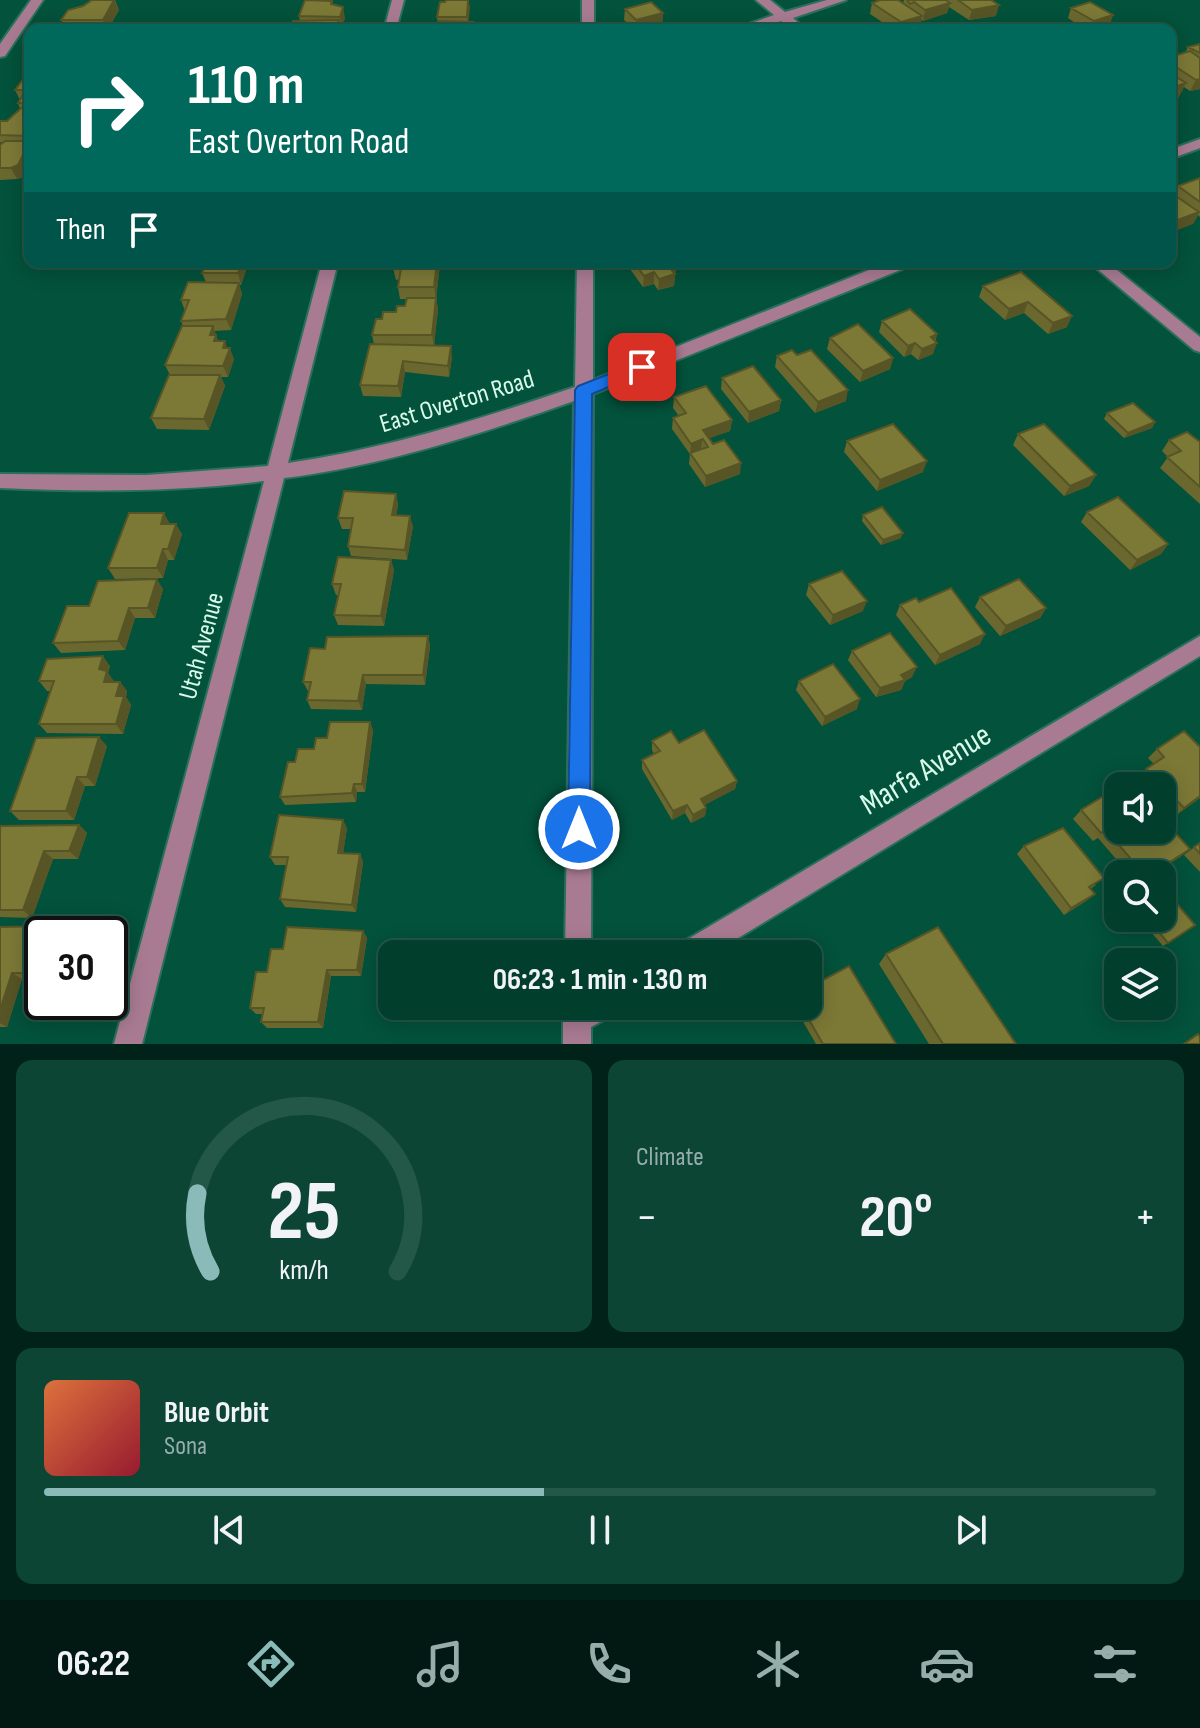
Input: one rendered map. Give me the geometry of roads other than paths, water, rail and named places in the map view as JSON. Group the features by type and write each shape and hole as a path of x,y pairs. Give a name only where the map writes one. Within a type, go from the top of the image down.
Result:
{"street":[{"path":"0,53 37,0"},
{"path":"392,24 398,0"},
{"path":"588,0 588,24"},
{"path":"762,0 793,24"},
{"path":"759,24 840,0"},
{"path":"1176,153 1200,143"},
{"name":"Utah Avenue","path":"128,1044 328,268"},
{"path":"578,940 585,268"},
{"name":"East Overton Road","path":"0,481 73,485 146,483 276,472 385,452 583,390 889,268"},
{"path":"1104,268 1200,346"},
{"name":"Marfa Avenue","path":"710,940 1200,645"}]}
